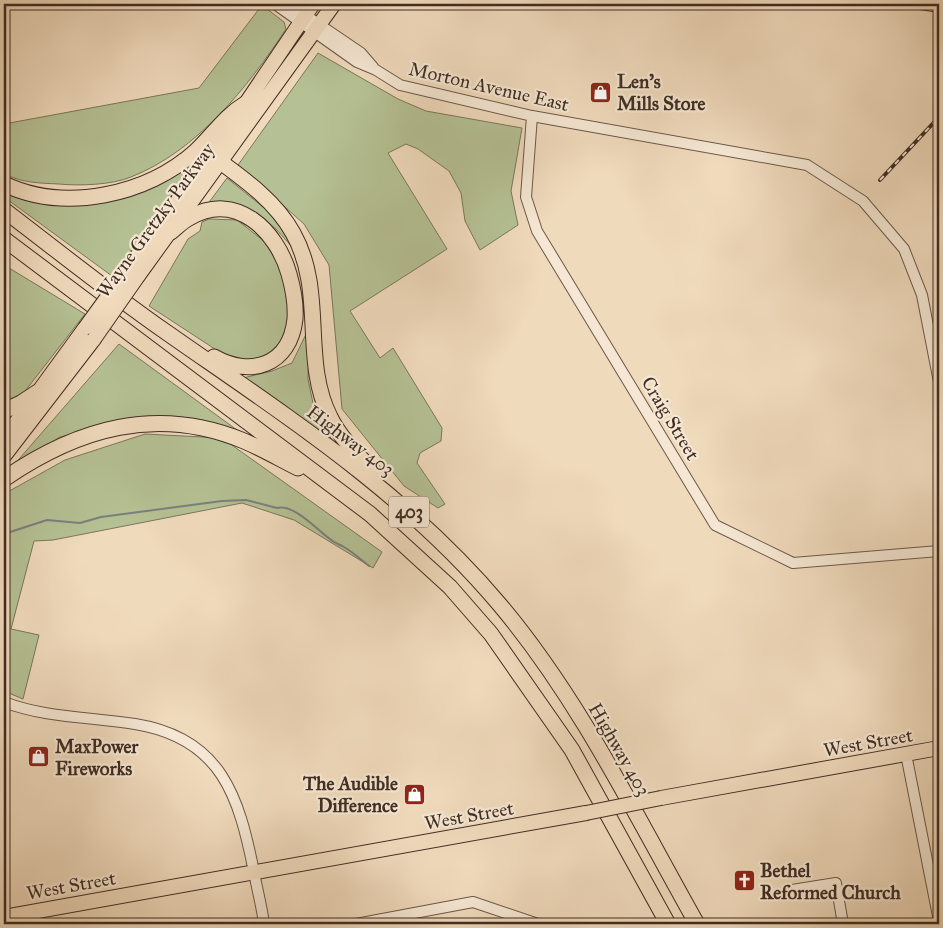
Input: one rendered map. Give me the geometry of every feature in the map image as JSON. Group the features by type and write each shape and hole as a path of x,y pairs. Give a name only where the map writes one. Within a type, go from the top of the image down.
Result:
{"highway":[{"path":"4,184 14,189 65,198 98,195 131,187 159,176 182,161 196,150 232,111 245,104"},
{"path":"216,158 274,206 293,233 303,252 308,272 313,304 316,374 329,416 337,430 396,493 407,510"},
{"name":"Highway 403","path":"4,210 157,326 340,454 407,510 479,582 501,606 553,675 596,744 697,924"},
{"path":"157,326 224,363 254,368 271,361 288,344 295,319 293,291 282,252 266,230 251,218 231,210 206,211 189,218 171,232"},
{"name":"403","path":"4,239 370,514 450,588 491,634 527,682 572,750 668,924"},
{"path":"4,252 54,284 89,302"},
{"path":"4,411 36,393"},
{"path":"4,478 54,448 90,433 121,426 166,423 210,430 244,442 299,469 353,507 370,514"}],"main road":[{"name":"Wayne Gretzky Parkway","path":"4,456 89,333 216,158 334,4"},
{"name":"Wayne Gretzky Parkway","path":"134,271 171,232 216,158 245,104 307,13"},
{"name":"Wayne Gretzky Parkway","path":"4,439 36,393 89,333"},
{"name":"West Street","path":"4,916 586,813 939,748"}],"street":[{"path":"275,4 307,13"},
{"path":"289,4 307,13"},
{"name":"Morton Avenue East","path":"307,13 317,28 356,62 376,70 400,85 532,116 807,165 863,201 904,250 922,295 939,382"},
{"name":"Craig Street","path":"532,116 526,197 537,231 715,525 793,563 939,551"},
{"path":"4,702 28,710 137,724 163,731 195,749 220,772 231,788 243,820 264,924"},
{"path":"906,754 939,921"},
{"path":"792,890 836,883 843,924"},
{"path":"356,924 394,921 473,902 538,924"}],"green space":[{"path":"262,5 284,22 286,29 238,94 199,134 178,151 155,166 131,177 105,183 76,185 38,183 4,174 4,124 199,88"},
{"path":"318,53 398,99 426,111 522,128 511,191 518,225 480,250 465,221 461,193 449,171 418,149 406,144 388,153 447,249 350,311 380,358 393,348 442,428 441,441 420,453 417,463 445,504 438,508 404,486 342,409 329,265 304,224 238,165"},
{"path":"206,149 112,276 4,197 4,190 104,201"},
{"path":"227,178 273,215 292,247 276,229 255,212 207,205"},
{"path":"209,219 237,220 264,241 280,267 290,306 287,336 274,354 251,362 221,353 149,306 188,239 200,231 202,222"},
{"path":"4,265 85,314 22,395 4,406"},
{"path":"309,328 308,379 315,413 339,451 243,378 272,371 292,363"},
{"path":"119,344 248,438 108,425 60,437 13,466"},
{"path":"145,434 222,438 382,552 373,568 294,520 242,503 53,540 34,541 11,629 39,635 23,699 4,691 4,494 65,460"}],"waterway":[{"path":"4,534 47,520 80,523 101,517 222,501 246,500 291,510 369,566"}],"railway":[{"path":"895,4 939,11"},
{"path":"880,180 939,117"}],"place":[{"name":"Len's Mills Store","path":"601,92"},
{"name":"MaxPower Fireworks","path":"39,757"},
{"name":"The Audible Difference","path":"414,794"},
{"name":"Bethel Reformed Church","path":"744,881"}]}
